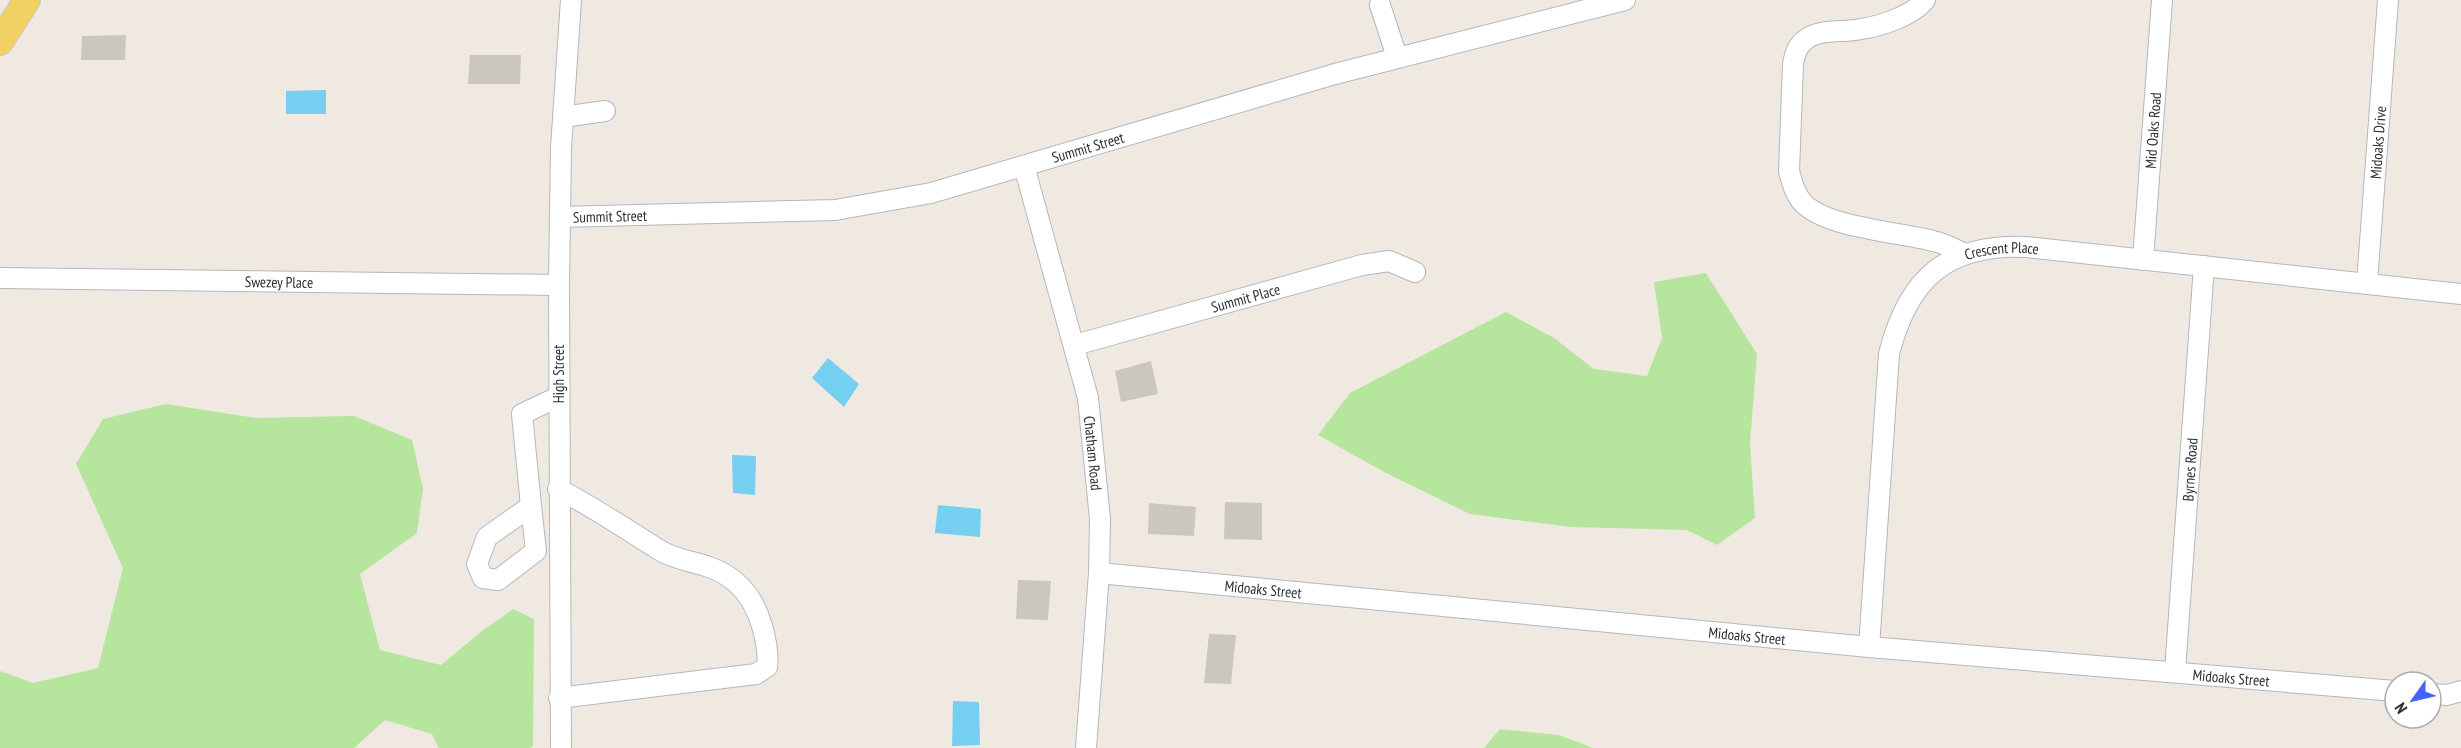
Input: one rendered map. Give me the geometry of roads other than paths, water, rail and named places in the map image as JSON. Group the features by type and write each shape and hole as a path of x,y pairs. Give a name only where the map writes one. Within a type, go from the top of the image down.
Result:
{"main road":[{"path":"0,42 27,0"}],"street":[{"name":"High Street","path":"561,748 558,489 559,285 563,117 571,0"},
{"name":"Summit Street","path":"560,217 835,210 931,193 1397,57 1625,0"},
{"path":"1925,0 1919,6 1886,22 1861,29 1818,34 1806,39 1796,49 1793,64 1789,171 1792,186 1804,204 1820,214 1839,222 1936,241 1963,254"},
{"name":"Mid Oaks Road","path":"2143,260 2162,0"},
{"name":"Midoaks Drive","path":"2367,283 2388,0"},
{"path":"1380,5 1397,57"},
{"path":"563,117 605,111"},
{"name":"Chatham Road","path":"1024,166 1088,398 1100,519 1099,573 1086,748"},
{"name":"Crescent Place","path":"1869,647 1889,354 1905,307 1920,287 1939,268 1963,254 1997,246 2461,294"},
{"name":"Summit Place","path":"1075,345 1362,265 1389,261 1415,272"},
{"name":"Byrnes Road","path":"2175,671 2204,267"},
{"name":"Swezey Place","path":"0,278 559,285"},
{"path":"531,506 522,414 558,397"},
{"path":"558,489 614,519 663,552 683,562 709,567 740,584 758,613 769,656 767,667 756,674 559,698"},
{"name":"Midoaks Street","path":"1099,573 1869,647 2383,690"},
{"path":"2443,696 2460,692"}],"water":[{"path":"326,90 326,114 286,114 286,91"},
{"path":"828,358 859,384 844,407 812,378"},
{"path":"732,455 756,456 755,495 733,493"},
{"path":"938,505 981,509 980,537 935,533"},
{"path":"953,701 979,702 980,745 952,746"}]}
